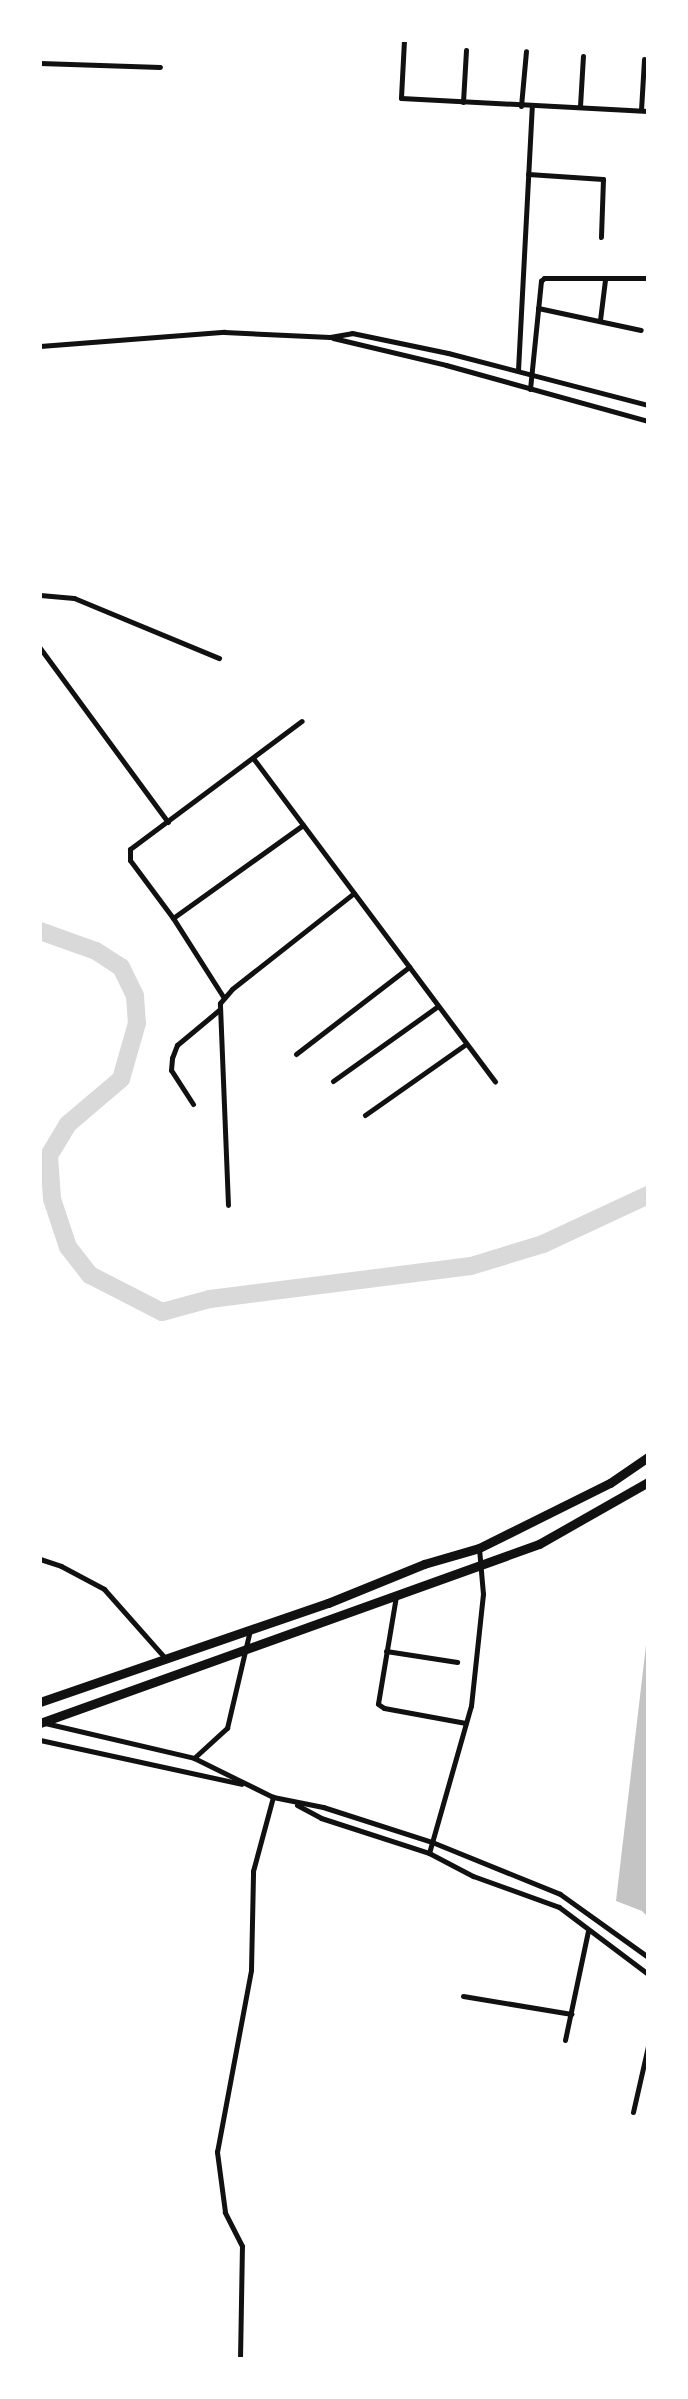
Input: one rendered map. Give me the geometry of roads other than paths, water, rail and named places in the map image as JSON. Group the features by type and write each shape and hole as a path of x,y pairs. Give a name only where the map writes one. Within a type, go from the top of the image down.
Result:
{"main road":[{"path":"40,1702 250,1630 424,1564 479,1548 610,1483 648,1457"},
{"path":"41,1723 539,1544 648,1482"}],"street":[{"path":"404,40 401,98 644,111 644,59"},
{"path":"463,102 466,50"},
{"path":"521,106 526,51"},
{"path":"580,106 583,56"},
{"path":"40,63 160,68"},
{"path":"518,370 532,107"},
{"path":"528,174 603,179 601,237"},
{"path":"530,389 538,286 544,278 648,278"},
{"path":"600,320 605,280"},
{"path":"538,308 641,330"},
{"path":"40,346 224,331 330,337 364,334 518,370 648,405"},
{"path":"330,337 648,421"},
{"path":"40,595 74,598 219,657"},
{"path":"40,648 168,822"},
{"path":"224,998 173,918 131,860 130,849 302,721"},
{"path":"253,758 495,1082"},
{"path":"173,918 303,825"},
{"path":"228,1205 219,1010 224,998 354,893"},
{"path":"296,1054 409,967"},
{"path":"332,1081 438,1006"},
{"path":"193,1104 172,1070 172,1058 177,1045 219,1010"},
{"path":"365,1115 466,1044"},
{"path":"429,1853 466,1723 479,1646 483,1594 479,1548"},
{"path":"40,1559 61,1566 104,1589 166,1659"},
{"path":"396,1597 377,1698 380,1706 466,1723"},
{"path":"194,1758 227,1728 250,1630"},
{"path":"386,1651 457,1662"},
{"path":"41,1723 194,1758 273,1797 323,1807 432,1842 568,1898 648,1957"},
{"path":"40,1740 251,1786"},
{"path":"240,2359 242,2246 225,2212 217,2152 251,1970 253,1871 273,1797"},
{"path":"295,1803 321,1818 429,1853 473,1876 559,1907 648,1974"},
{"path":"565,2040 588,1931"},
{"path":"463,1996 572,2014"},
{"path":"633,2112 648,2046"}],"waterway":[{"path":"40,931 96,951 121,967 135,996 137,1023 121,1079 68,1124 49,1156 52,1199 68,1247 90,1275 162,1312 210,1299 471,1266 543,1244 648,1195"}]}
